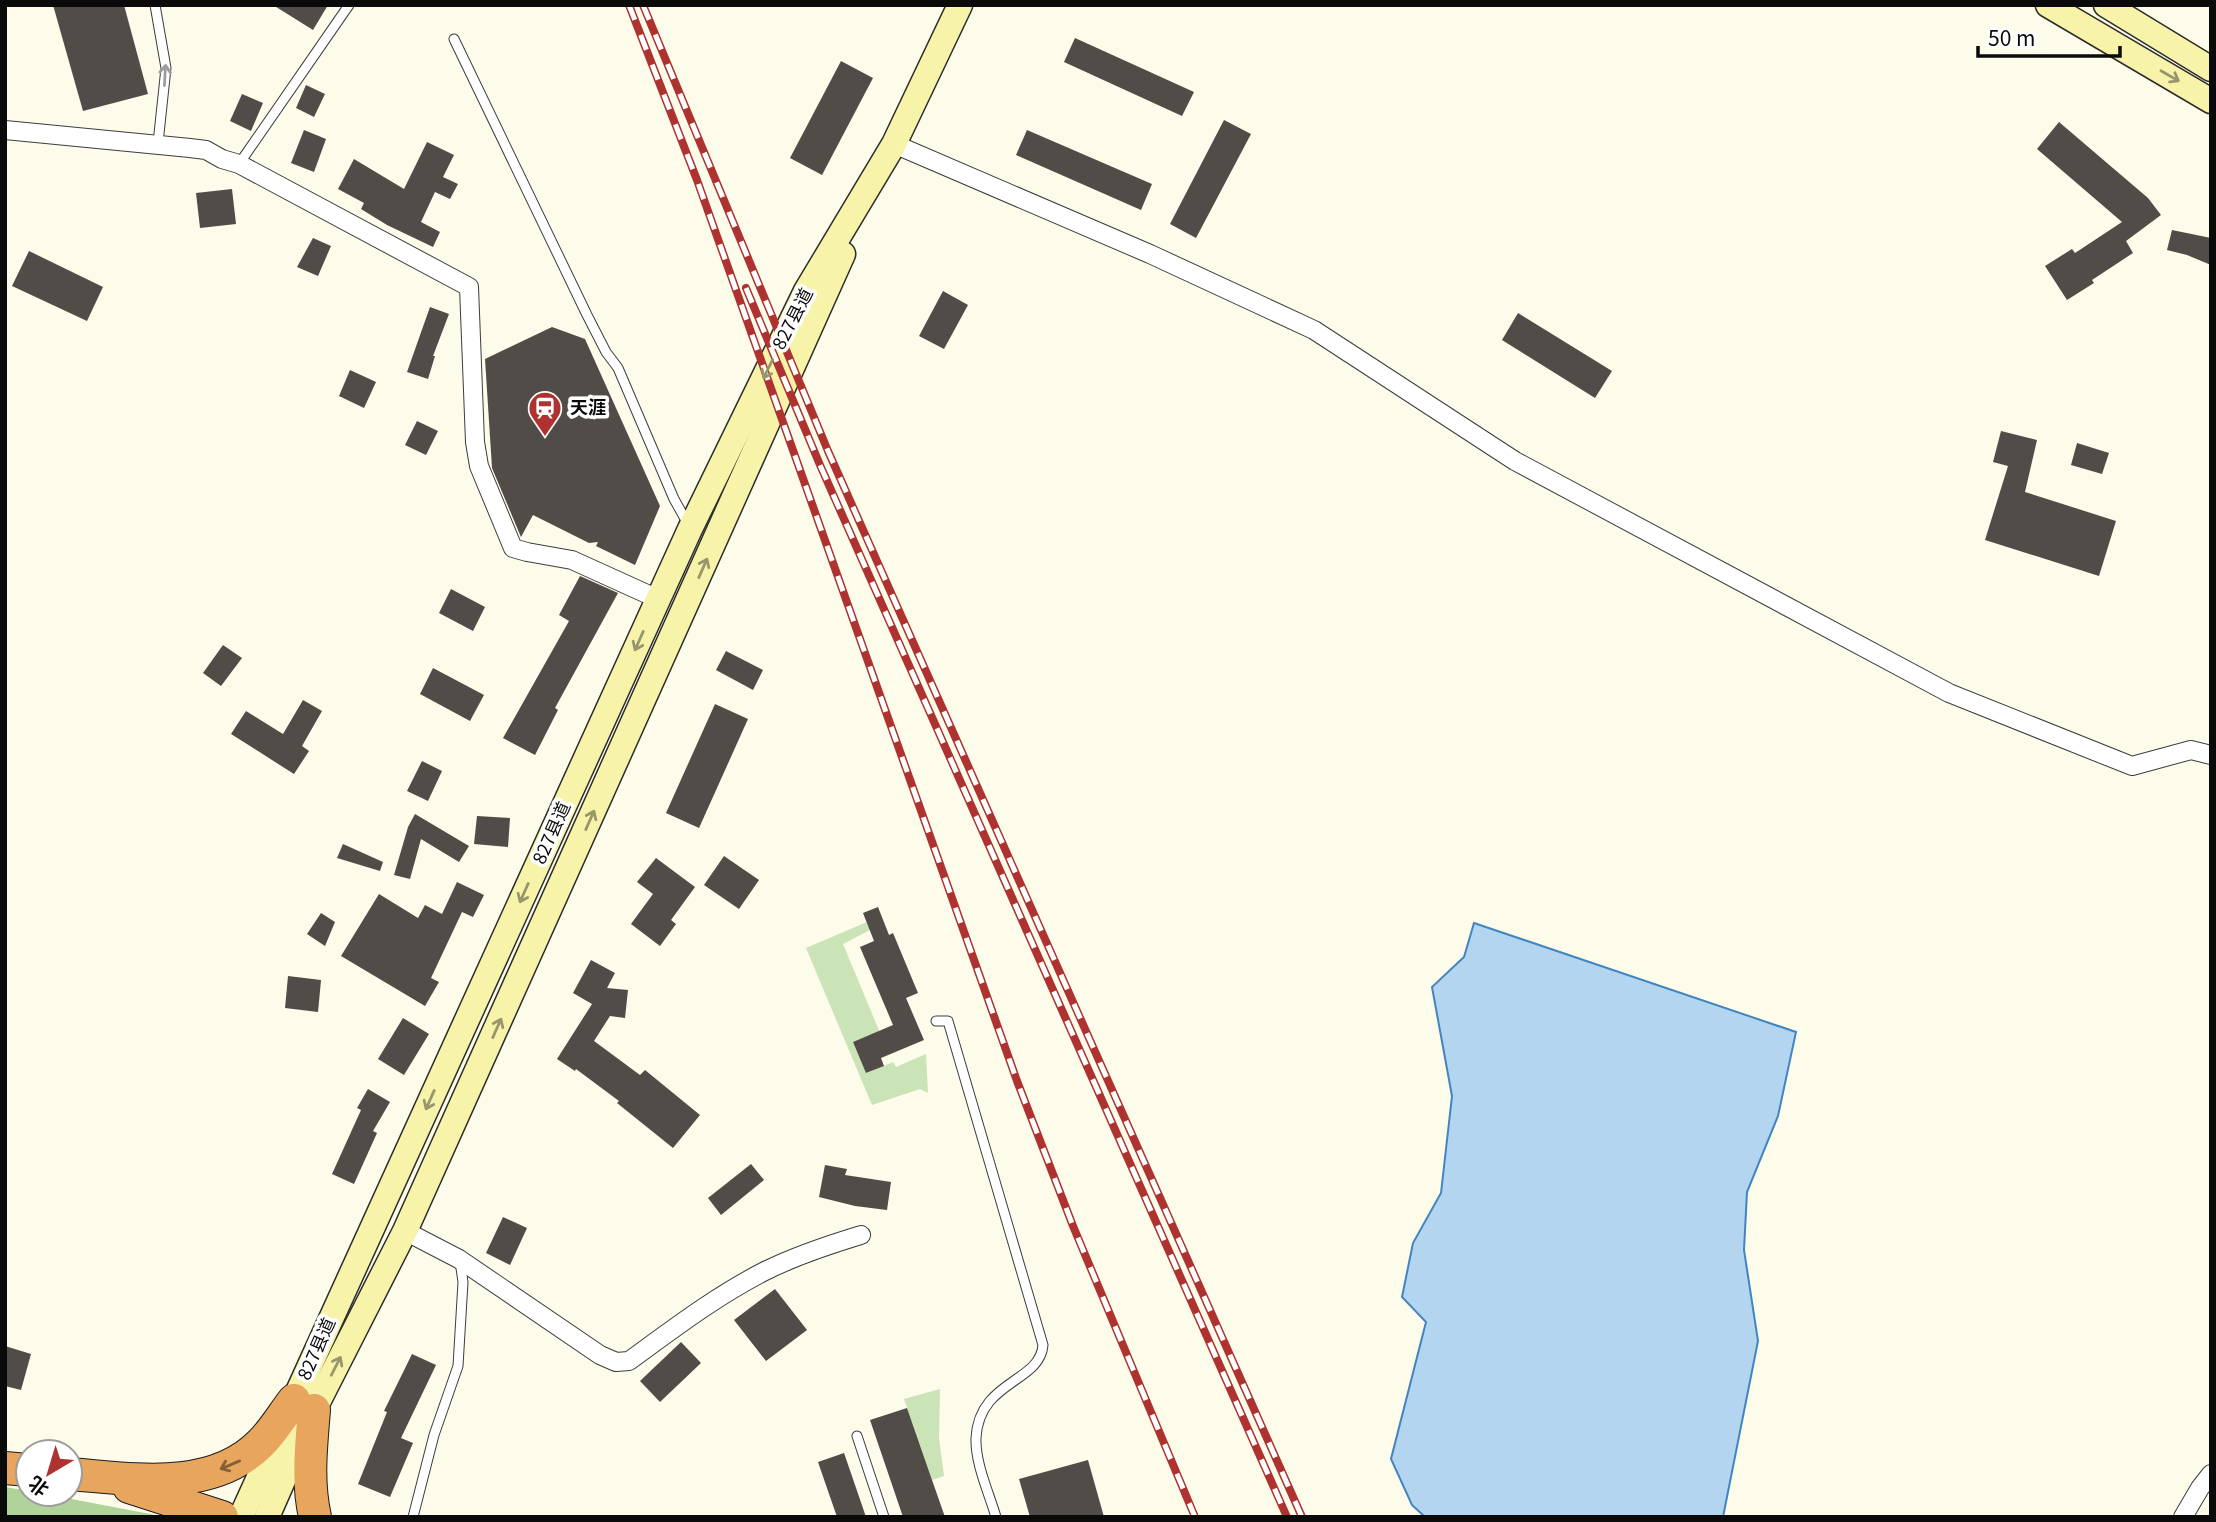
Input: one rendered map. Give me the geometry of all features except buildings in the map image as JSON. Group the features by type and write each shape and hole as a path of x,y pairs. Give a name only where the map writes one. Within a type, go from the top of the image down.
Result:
{"highway":[{"path":"84,1475 176,1478 192,1477 230,1466 260,1444 304,1405"},
{"path":"304,1405 310,1489 315,1517"},
{"path":"84,1475 222,1517"}],"main road":[{"name":"827县道","path":"241,1517 405,1231 889,152 960,5"},
{"path":"2048,5 2211,101"},
{"path":"2106,5 2211,69"},
{"name":"827县道","path":"267,1517 304,1405 658,599 806,291 889,152"}],"street":[{"path":"5,130 158,143 206,150 239,164 469,287 475,442 479,466 513,548 572,560 658,599"},
{"path":"889,152 1150,254 1314,330 1515,461 1949,693 2132,766 2190,750 2211,755"},
{"path":"405,1231 459,1259 600,1355 616,1362 629,1361 695,1313 765,1271 796,1257 860,1235"},
{"path":"2183,1517 2211,1474"}],"lane":[{"path":"155,5 166,68 158,143"},
{"path":"239,164 349,5"},
{"path":"454,38 606,352 618,368 674,499 690,529"},
{"path":"936,1021 948,1021 1042,1345 1042,1355 1036,1364 990,1400 979,1418 976,1440 996,1517"},
{"path":"413,1517 434,1435 458,1366 463,1282 459,1259"},
{"path":"857,1436 884,1517"}],"green space":[{"path":"867,922 870,930 843,944 888,1052 870,1035 853,1042 867,1073 893,1062 896,1067 926,1054 928,1093 920,1089 872,1105 806,948"},
{"path":"940,1389 939,1438 944,1476 932,1480 904,1399"},
{"path":"5,1487 14,1489 14,1508 84,1508 84,1501 166,1517 5,1517"}],"water":[{"path":"1474,923 1796,1032 1778,1116 1747,1192 1744,1250 1758,1341 1723,1517 1425,1517 1412,1505 1391,1459 1426,1322 1402,1297 1413,1243 1441,1193 1452,1096 1432,987 1464,957"}],"railway":[{"path":"629,5 697,180 1017,1081 1073,1226 1195,1517"},
{"path":"643,5 828,451 1302,1517"},
{"path":"746,288 820,465 1287,1517"}],"place":[{"name":"天涯","path":"545,438"}]}
